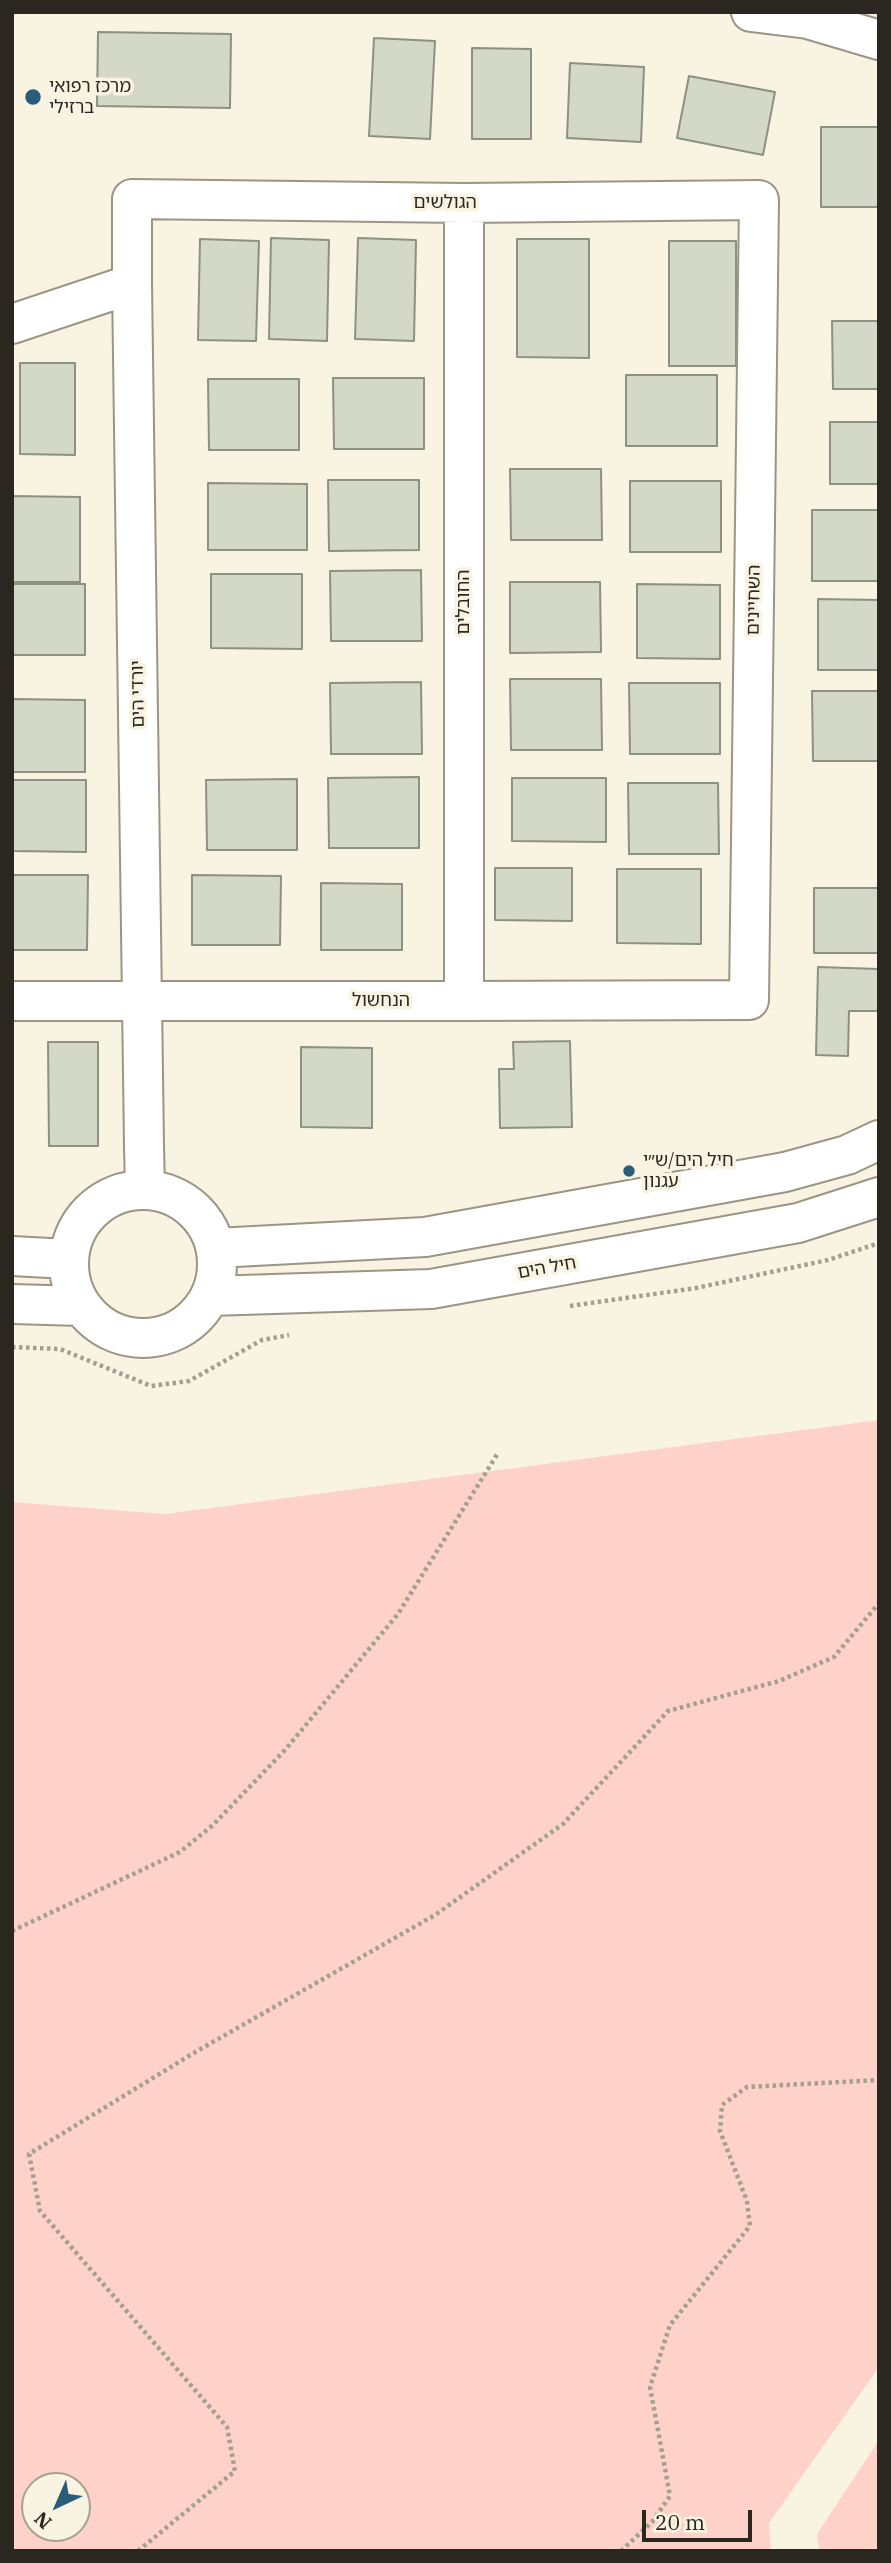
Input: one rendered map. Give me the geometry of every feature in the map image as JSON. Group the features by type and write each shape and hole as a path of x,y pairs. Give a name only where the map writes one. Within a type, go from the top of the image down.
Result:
{"street":[{"path":"751,12 808,19 878,39"},
{"name":"הגולשים","path":"132,199 464,203 759,200"},
{"name":"יורדי הים","path":"132,199 145,1189"},
{"name":"השחיינים","path":"749,1000 759,200"},
{"name":"החובלים","path":"464,203 464,1001"},
{"path":"12,324 132,284"},
{"name":"הנחשול","path":"12,1000 749,1000"},
{"path":"216,1248 425,1237 785,1172 847,1154 879,1140"},
{"path":"145,1189 169,1194 191,1207 206,1225 216,1248 215,1281 210,1296 195,1318 173,1332 148,1338 122,1336 99,1324 81,1306 73,1292 68,1259 73,1237 93,1209 122,1192 145,1189"},
{"name":"חיל הים","path":"210,1296 431,1289 798,1223 879,1198"},
{"path":"12,1256 68,1259"},
{"path":"12,1304 81,1306"}],"path":[{"path":"12,1931 180,1852 213,1825 285,1750 398,1614 498,1453"},
{"path":"138,2551 235,2471 227,2427 40,2211 29,2154 192,2054 435,1915 563,1824 668,1711 779,1682 834,1657 879,1603"},
{"path":"621,2551 652,2522 670,2496 650,2387 670,2325 750,2226 747,2201 720,2131 722,2105 747,2087 879,2080"}],"shaded area":[{"path":"879,1420 879,2367 769,2523 771,2551 12,2551 12,1502 165,1514"},
{"path":"879,2440 879,2551 819,2551 817,2534"}],"building":[{"path":"98,32 231,34 230,108 97,106"},
{"path":"374,38 435,41 430,139 369,136"},
{"path":"472,48 531,49 531,139 472,139"},
{"path":"570,63 644,67 641,142 567,138"},
{"path":"689,76 775,92 763,155 677,138"},
{"path":"821,127 879,127 879,207 821,207"},
{"path":"271,238 329,240 327,341 269,339"},
{"path":"358,238 416,240 414,341 355,339"},
{"path":"200,239 259,241 256,341 198,340"},
{"path":"517,239 589,239 589,358 517,357"},
{"path":"669,241 736,241 736,366 669,366"},
{"path":"832,321 879,321 879,389 833,389"},
{"path":"20,363 75,363 75,455 20,454"},
{"path":"626,375 717,375 717,446 626,446"},
{"path":"333,378 424,378 424,449 334,449"},
{"path":"208,379 299,379 299,450 209,450"},
{"path":"830,422 879,422 879,484 830,484"},
{"path":"510,469 601,469 602,540 511,540"},
{"path":"328,480 419,480 419,550 329,551"},
{"path":"630,481 721,481 721,552 630,552"},
{"path":"208,483 307,484 307,550 208,550"},
{"path":"12,496 80,497 80,582 12,582"},
{"path":"812,510 879,510 879,581 812,581"},
{"path":"421,570 422,641 331,641 330,571"},
{"path":"211,574 302,574 302,649 211,648"},
{"path":"510,582 600,582 601,652 510,653"},
{"path":"12,584 85,584 85,655 12,655"},
{"path":"637,584 720,585 720,659 637,658"},
{"path":"818,599 879,600 879,670 818,670"},
{"path":"510,679 601,679 602,750 511,750"},
{"path":"421,682 422,754 331,754 330,683"},
{"path":"629,683 720,683 720,754 630,754"},
{"path":"812,691 879,691 879,761 813,761"},
{"path":"12,699 85,700 85,772 12,772"},
{"path":"419,777 419,848 329,848 328,778"},
{"path":"512,778 606,778 606,842 512,841"},
{"path":"297,779 297,850 207,850 206,780"},
{"path":"12,780 86,780 86,852 12,851"},
{"path":"628,783 718,783 719,854 629,854"},
{"path":"495,868 572,868 572,921 495,920"},
{"path":"617,869 701,869 701,944 617,943"},
{"path":"12,875 88,875 87,950 12,950"},
{"path":"192,875 281,876 280,945 192,945"},
{"path":"321,883 402,884 402,950 321,950"},
{"path":"814,888 879,888 879,953 814,953"},
{"path":"818,967 879,969 879,1011 849,1011 848,1056 816,1055"},
{"path":"570,1041 572,1127 500,1128 499,1069 514,1069 513,1042"},
{"path":"48,1042 98,1042 98,1146 49,1146"},
{"path":"301,1047 372,1048 372,1128 301,1127"}],"place":[{"name":"מרכז רפואי ברזילי","path":"33,97"},
{"name":"חיל הים/ש״י עגנון","path":"629,1171"}]}
